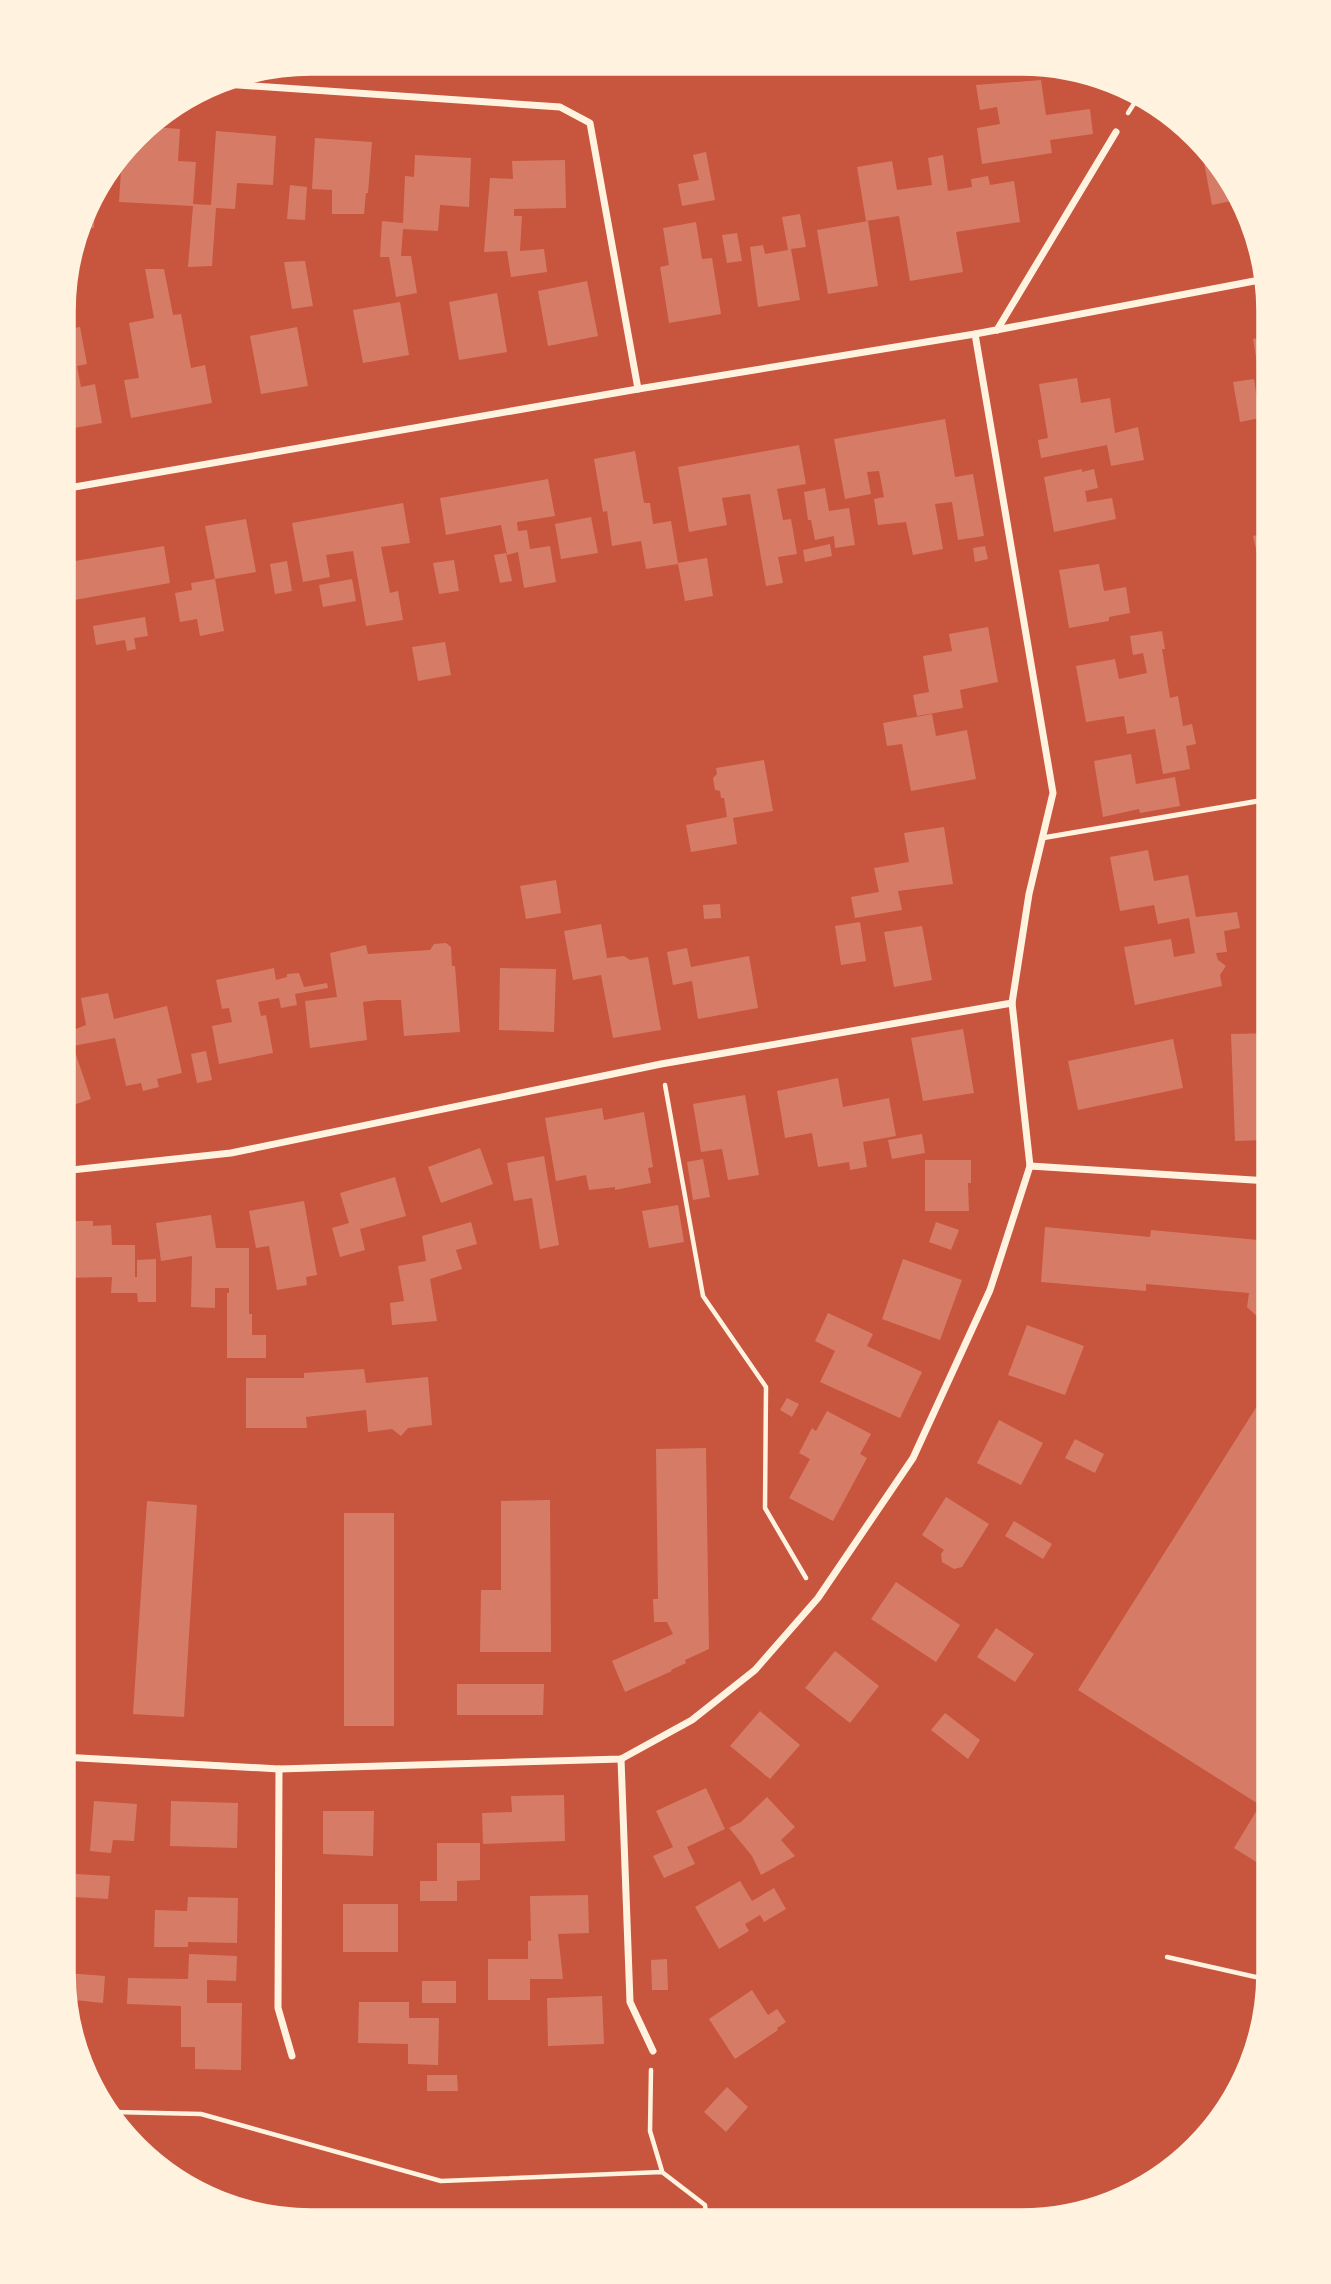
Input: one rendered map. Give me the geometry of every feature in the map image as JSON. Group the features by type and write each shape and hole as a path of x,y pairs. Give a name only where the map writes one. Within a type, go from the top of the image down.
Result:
{"street":[{"path":"240,85 560,107 590,123 638,389"},
{"path":"997,330 1116,132"},
{"path":"74,487 638,389 975,334 1255,281"},
{"path":"74,1758 279,1769 621,1759 692,1720 755,1670 818,1598 913,1458 990,1290 1030,1167 1012,1003 1029,894 1053,793 975,334"},
{"path":"74,1170 231,1153 661,1064 1012,1003"},
{"path":"1030,1167 1257,1180"},
{"path":"621,1759 630,2002 653,2052"},
{"path":"279,1769 278,2008 292,2056"}],"lane":[{"path":"1042,838 1258,801"}],"path":[{"path":"661,1064 703,1296 766,1387 765,1508 818,1598"},
{"path":"1167,1957 1257,1977"},
{"path":"653,2052 650,2131 663,2172 705,2205 705,2210"},
{"path":"118,2112 201,2114 441,2181 663,2172"}],"building":[{"path":"1041,80 1046,115 1090,109 1093,134 1050,140 1052,153 982,164 977,128 1000,124 997,107 980,110 976,85"},
{"path":"160,127 180,129 178,161 196,162 193,204 211,205 216,131 276,136 273,185 237,183 235,209 216,208 212,266 188,267 193,206 119,202 121,168"},
{"path":"315,138 372,142 364,214 332,214 332,190 312,189"},
{"path":"706,152 715,200 682,206 678,184 699,180 693,155"},
{"path":"415,155 471,158 469,207 440,205 438,231 403,229 401,256 411,256 417,293 396,297 389,257 380,257 382,221 403,223 405,176 414,177"},
{"path":"943,155 948,191 972,187 971,179 988,176 990,185 1014,181 1020,222 956,232 963,272 910,281 899,216 866,221 857,167 892,161 897,190 932,185 928,158"},
{"path":"565,160 566,208 514,209 514,216 522,216 520,251 544,249 547,272 511,277 507,251 484,252 490,178 513,179 512,161"},
{"path":"1203,160 1230,201 1212,205"},
{"path":"290,185 307,187 305,220 287,219"},
{"path":"95,214 94,228 89,228"},
{"path":"800,214 806,247 791,249 800,300 758,307 750,247 763,245 765,254 788,250 782,217"},
{"path":"868,221 878,286 828,294 817,230"},
{"path":"696,222 702,259 712,258 721,314 669,323 660,267 669,265 663,228"},
{"path":"737,233 742,261 727,263 722,235"},
{"path":"305,261 313,306 292,309 284,262"},
{"path":"145,269 164,269 173,315 181,314 191,368 205,365 212,403 131,418 124,380 139,378 129,323 154,318"},
{"path":"587,281 598,336 548,346 538,291"},
{"path":"497,293 507,352 459,360 449,302"},
{"path":"400,302 409,355 363,363 353,310"},
{"path":"80,327 87,364 77,366 81,387 95,384 102,423 74,428 74,328"},
{"path":"297,327 308,386 261,394 250,336"},
{"path":"1258,338 1258,369 1253,339"},
{"path":"1077,378 1081,403 1110,398 1115,433 1138,427 1144,460 1111,466 1107,445 1041,458 1038,440 1048,438 1039,384"},
{"path":"1254,379 1258,418 1240,422 1233,382"},
{"path":"945,419 955,477 973,474 984,536 958,540 952,502 935,504 943,549 913,555 906,522 878,525 874,499 884,497 879,471 867,472 871,494 845,499 834,439"},
{"path":"799,445 806,484 777,489 783,520 791,519 797,554 778,557 783,583 766,586 750,494 722,498 727,525 689,532 678,467"},
{"path":"635,451 644,503 650,503 653,524 671,521 678,563 707,558 713,596 685,601 678,564 646,569 641,541 612,546 607,511 603,512 594,459"},
{"path":"1082,469 1082,472 1094,469 1098,488 1085,491 1087,502 1112,498 1116,519 1054,532 1044,477"},
{"path":"548,479 555,516 517,522 518,531 527,530 530,549 550,546 556,582 524,588 518,552 507,555 501,525 446,535 440,498"},
{"path":"825,488 829,511 849,508 855,545 835,548 834,536 815,540 811,520 808,520 804,492"},
{"path":"403,503 410,543 381,547 390,593 398,591 403,620 366,626 353,551 326,555 330,577 303,582 292,523"},
{"path":"591,517 598,553 561,559 555,524"},
{"path":"246,519 256,572 215,579 205,526"},
{"path":"1258,535 1258,557 1253,536"},
{"path":"830,544 832,556 805,562 803,550"},
{"path":"164,546 170,583 74,600 74,561"},
{"path":"985,546 988,559 975,562 973,548"},
{"path":"506,553 512,581 500,583 494,555"},
{"path":"454,560 459,591 439,594 433,563"},
{"path":"287,561 292,591 275,594 270,564"},
{"path":"1099,564 1104,591 1126,587 1130,613 1109,617 1109,621 1069,628 1059,570"},
{"path":"215,579 224,631 200,636 197,619 180,622 175,593 192,590 191,583"},
{"path":"352,579 356,601 323,607 319,585"},
{"path":"145,617 148,636 134,638 136,649 127,651 125,640 96,645 93,626"},
{"path":"988,627 998,682 960,690 963,708 917,716 913,695 929,692 923,656 952,651 949,634"},
{"path":"1162,631 1165,649 1162,649 1170,698 1178,696 1183,726 1192,724 1196,744 1186,746 1190,769 1163,774 1155,729 1127,734 1124,716 1086,722 1076,666 1115,659 1119,679 1147,673 1143,653 1133,655 1130,636"},
{"path":"445,642 451,675 418,681 412,647"},
{"path":"932,714 936,736 967,730 976,779 911,791 902,744 887,746 883,723"},
{"path":"1131,754 1136,784 1175,777 1180,806 1140,813 1139,809 1103,817 1094,761"},
{"path":"764,760 773,811 733,818 737,844 691,852 686,825 727,817 724,798 721,798 720,791 715,790 713,778 717,774 716,768"},
{"path":"944,827 953,884 898,891 902,910 855,918 851,897 879,892 874,868 909,862 904,833"},
{"path":"1148,850 1154,881 1188,875 1196,917 1237,912 1240,928 1224,931 1227,952 1216,953 1218,960 1226,966 1220,975 1222,986 1135,1005 1124,947 1171,939 1174,957 1195,953 1189,918 1158,924 1154,905 1120,911 1110,857"},
{"path":"556,880 561,913 526,919 520,886"},
{"path":"720,904 721,918 704,919 703,905"},
{"path":"860,922 866,961 841,965 835,926"},
{"path":"601,924 607,958 624,956 630,960 648,957 661,1030 613,1038 601,975 573,980 564,931"},
{"path":"922,926 932,980 894,987 884,932"},
{"path":"446,943 451,947 452,966 455,966 460,1032 404,1036 401,1000 378,1000 363,1002 367,1040 310,1048 305,1001 337,997 330,953 366,945 368,954 430,950 434,944"},
{"path":"687,948 691,967 749,956 758,1008 698,1019 692,981 673,985 667,952"},
{"path":"274,968 276,980 287,977 287,974 299,973 304,987 327,983 328,988 295,994 297,1005 281,1008 279,998 258,1002 261,1016 266,1015 273,1053 219,1064 212,1026 232,1022 229,1008 222,1009 216,980"},
{"path":"500,968 556,969 554,1032 499,1030"},
{"path":"108,993 114,1019 167,1006 182,1073 157,1079 159,1087 143,1091 141,1083 126,1086 115,1038 74,1046 74,1030 86,1025 81,998"},
{"path":"963,1029 974,1093 923,1101 911,1038"},
{"path":"1258,1033 1258,1140 1235,1141 1231,1034"},
{"path":"1173,1039 1183,1088 1078,1110 1068,1061"},
{"path":"74,1049 91,1099 74,1105"},
{"path":"206,1051 212,1080 197,1083 191,1054"},
{"path":"838,1078 843,1107 889,1098 896,1136 863,1142 867,1167 850,1170 849,1162 818,1167 812,1133 785,1138 777,1091"},
{"path":"745,1095 759,1175 728,1180 722,1149 701,1152 693,1104"},
{"path":"602,1108 604,1120 644,1112 653,1167 648,1168 651,1183 615,1190 615,1187 589,1190 586,1175 556,1181 545,1118"},
{"path":"922,1134 925,1153 892,1159 888,1140"},
{"path":"480,1148 493,1184 441,1203 428,1167"},
{"path":"544,1156 559,1245 540,1249 532,1198 514,1201 507,1163"},
{"path":"703,1159 710,1197 693,1200 687,1162"},
{"path":"925,1160 971,1160 969,1211 925,1211"},
{"path":"395,1177 406,1216 360,1229 365,1250 340,1257 332,1228 349,1223 340,1193"},
{"path":"304,1201 317,1275 306,1277 307,1285 277,1290 269,1246 256,1248 249,1211"},
{"path":"678,1205 684,1242 649,1248 642,1211"},
{"path":"211,1215 216,1248 249,1248 249,1314 252,1314 252,1335 266,1335 266,1358 227,1358 229,1288 215,1288 215,1308 191,1307 192,1256 161,1261 156,1223"},
{"path":"74,1221 93,1221 93,1226 111,1225 112,1245 135,1245 135,1277 137,1260 156,1259 156,1302 138,1302 137,1293 111,1293 112,1277 74,1278"},
{"path":"471,1222 477,1244 456,1250 462,1269 430,1279 437,1321 392,1325 390,1303 404,1301 398,1266 426,1261 422,1236"},
{"path":"936,1222 959,1230 951,1250 929,1242"},
{"path":"1045,1227 1150,1237 1151,1230 1257,1240 1257,1317 1247,1307 1249,1293 1146,1284 1146,1291 1041,1282"},
{"path":"903,1259 962,1280 940,1340 882,1319"},
{"path":"828,1313 873,1334 867,1346 922,1372 900,1418 820,1382 835,1351 815,1341"},
{"path":"1027,1325 1084,1346 1065,1395 1008,1375"},
{"path":"364,1369 366,1383 428,1377 432,1425 408,1428 401,1436 392,1429 368,1432 366,1410 306,1417 307,1428 246,1428 246,1378 304,1378 304,1373"},
{"path":"787,1398 799,1404 792,1417 780,1410"},
{"path":"1257,1405 1257,1803 1078,1690"},
{"path":"827,1411 871,1434 860,1454 867,1458 833,1521 789,1498 810,1459 799,1453 812,1428 816,1431"},
{"path":"999,1420 1043,1443 1021,1485 977,1463"},
{"path":"1075,1439 1104,1454 1095,1473 1065,1458"},
{"path":"706,1448 709,1649 685,1660 686,1663 672,1671 625,1692 612,1661 673,1634 667,1622 654,1622 653,1599 658,1599 656,1449"},
{"path":"946,1497 989,1524 962,1567 954,1569 942,1562 941,1554 944,1550 922,1535"},
{"path":"550,1500 551,1652 480,1652 481,1590 501,1590 501,1501"},
{"path":"147,1501 197,1505 184,1717 133,1714"},
{"path":"344,1513 394,1513 394,1726 344,1726"},
{"path":"1014,1521 1052,1544 1043,1559 1005,1536"},
{"path":"896,1582 960,1625 936,1662 871,1619"},
{"path":"996,1628 1034,1654 1015,1682 977,1657"},
{"path":"835,1651 879,1686 850,1723 805,1688"},
{"path":"457,1684 544,1684 543,1715 457,1715"},
{"path":"760,1711 800,1745 770,1779 730,1746"},
{"path":"945,1713 980,1740 968,1759 931,1730"},
{"path":"706,1788 725,1829 687,1847 695,1864 664,1878 653,1856 673,1847 656,1811"},
{"path":"564,1795 565,1841 483,1844 482,1813 512,1812 511,1796"},
{"path":"767,1797 795,1827 781,1840 795,1856 761,1875 752,1856 729,1828 741,1822"},
{"path":"94,1801 137,1804 134,1841 113,1840 111,1853 90,1851"},
{"path":"171,1801 238,1803 237,1848 170,1846"},
{"path":"1257,1810 1257,1863 1234,1848"},
{"path":"323,1811 374,1811 373,1856 323,1854"},
{"path":"437,1843 480,1843 480,1880 457,1881 457,1901 420,1901 420,1881 437,1881"},
{"path":"76,1874 110,1876 108,1899 74,1897"},
{"path":"740,1881 752,1901 774,1888 786,1909 764,1922 760,1915 745,1924 749,1931 719,1949 695,1907"},
{"path":"588,1895 589,1933 558,1934 563,1979 530,1979 530,2000 488,2000 488,1959 528,1959 528,1941 531,1941 530,1896"},
{"path":"188,1897 238,1898 237,1943 188,1942 188,1947 154,1947 155,1910 187,1911"},
{"path":"343,1904 398,1904 398,1952 343,1952"},
{"path":"189,1954 237,1956 236,1981 207,1980 207,2003 242,2003 241,2070 195,2069 195,2047 181,2047 181,2006 127,2004 128,1978 188,1979"},
{"path":"667,1959 668,1990 652,1990 651,1960"},
{"path":"74,1974 105,1976 103,2003 76,2000"},
{"path":"422,1981 456,1981 456,2003 422,2003"},
{"path":"752,1990 768,2015 777,2009 786,2022 735,2059 709,2019"},
{"path":"602,1996 604,2044 548,2046 547,1998"},
{"path":"359,2002 409,2002 409,2018 439,2018 438,2065 408,2064 408,2044 358,2043"},
{"path":"427,2075 457,2075 458,2091 427,2091"},
{"path":"727,2087 748,2107 726,2132 704,2112"}]}
